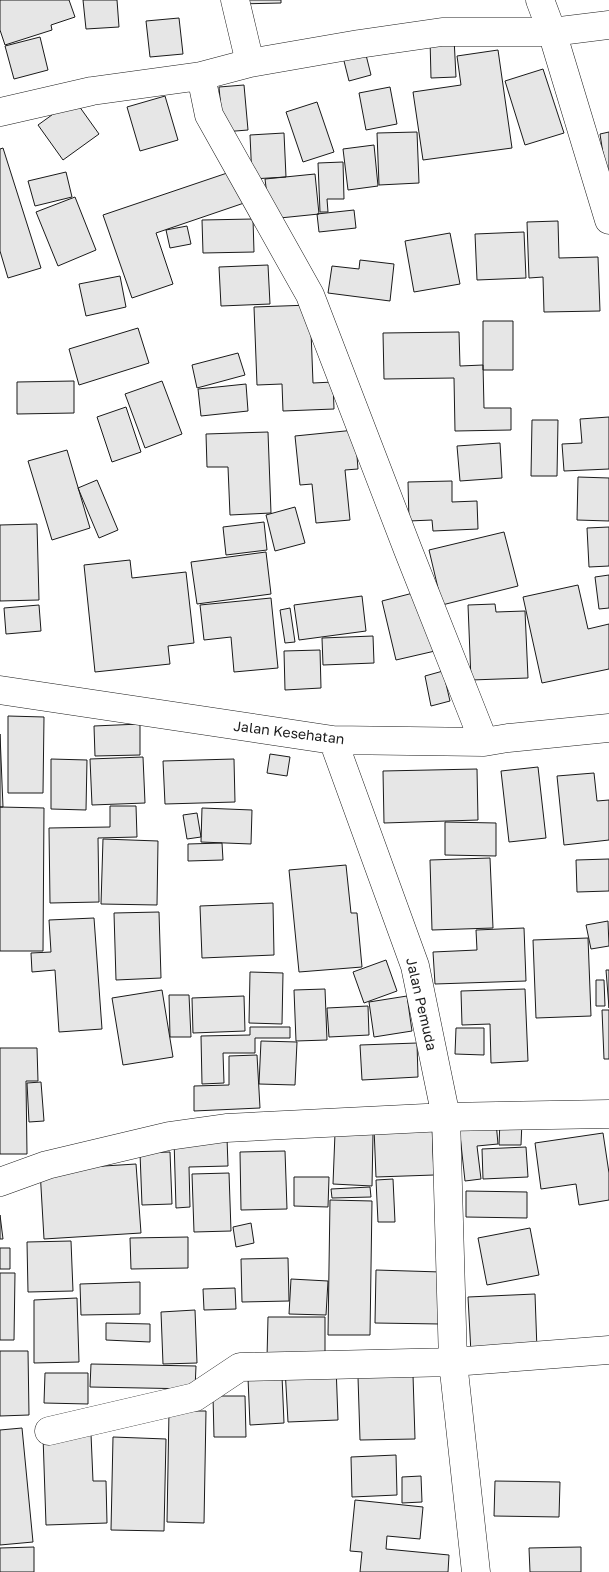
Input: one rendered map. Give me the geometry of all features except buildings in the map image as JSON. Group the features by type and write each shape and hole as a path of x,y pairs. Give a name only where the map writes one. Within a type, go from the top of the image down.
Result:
{"street":[{"path":"235,0 250,63"},
{"path":"540,0 552,32 609,220"},
{"path":"0,112 92,91 201,76 250,63 442,32 552,32 609,25"},
{"path":"201,76 208,115 310,295 484,742"},
{"name":"Jalan Kesehatan","path":"0,690 332,740 484,742 609,728"},
{"name":"Jalan Pemuda","path":"332,740 415,966 446,1117 453,1362 476,1572"},
{"path":"0,1182 47,1166 179,1135 226,1128 446,1117 609,1114"},
{"path":"49,1431 195,1397 240,1367 453,1362 609,1350"}]}
